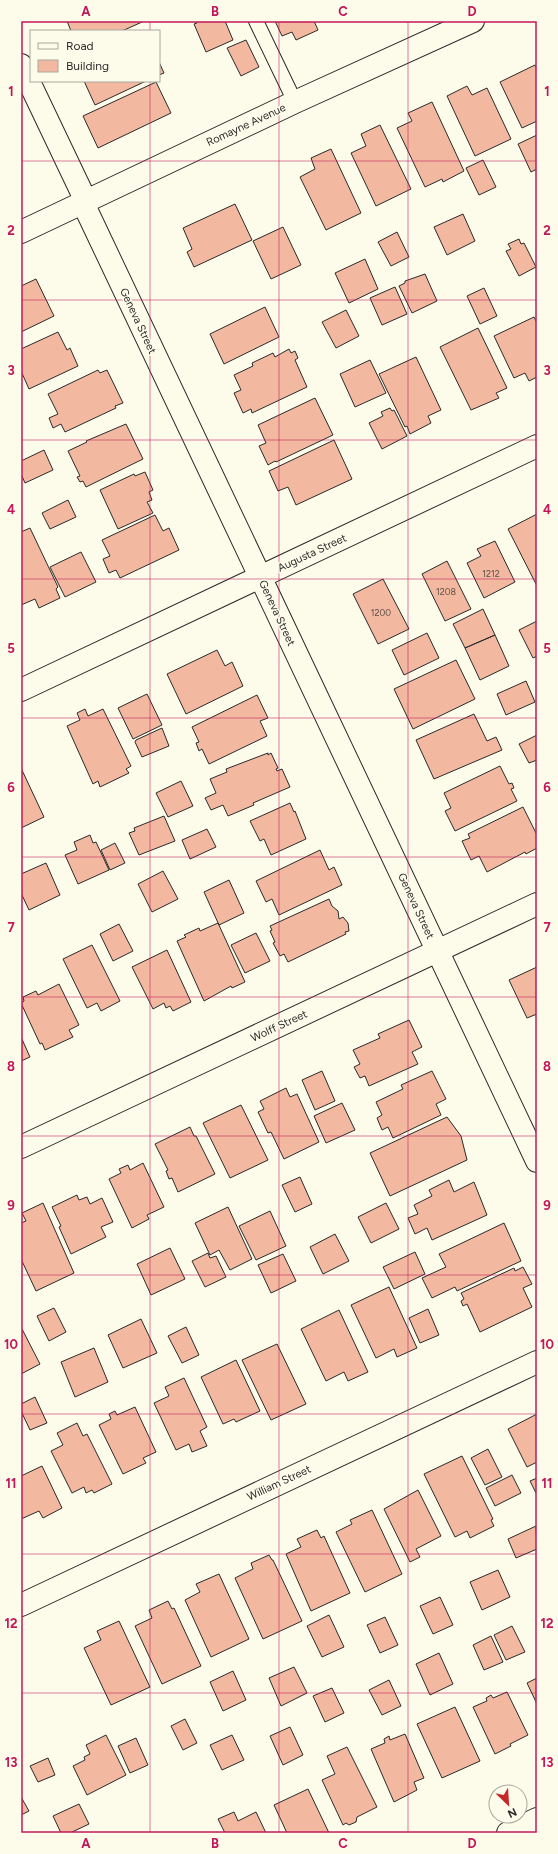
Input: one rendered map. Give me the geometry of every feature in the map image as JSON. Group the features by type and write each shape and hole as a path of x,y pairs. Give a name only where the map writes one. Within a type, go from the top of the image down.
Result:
{"street":[{"name":"Romayne Avenue","path":"21,232 295,102 473,21"},
{"name":"Geneva Street","path":"21,65 83,195 82,203 537,1161"},
{"name":"Augusta Street","path":"21,690 537,446"},
{"name":"Wolff Street","path":"21,1147 537,904"},
{"name":"William Street","path":"21,1605 537,1362"},
{"path":"508,1833 537,1819"}],"lane":[{"path":"256,21 295,102"}],"building":[{"path":"67,21 142,22 124,30 71,30"},
{"path":"197,21 225,21 233,40 206,52 194,24 197,23"},
{"path":"275,21 314,21 318,30 296,40 292,32 282,36"},
{"path":"246,40 259,67 241,76 227,48"},
{"path":"160,64 164,73 160,75"},
{"path":"535,65 537,69 537,121 522,128 500,82"},
{"path":"84,82 144,82 95,105"},
{"path":"156,82 171,113 98,148 83,116"},
{"path":"467,86 472,95 487,88 511,139 475,156 447,96"},
{"path":"432,102 464,171 443,182 442,179 425,187 397,128 412,121 408,113"},
{"path":"380,125 411,189 376,206 351,153 366,146 361,134"},
{"path":"537,135 537,169 531,172 518,144"},
{"path":"331,149 361,213 326,230 300,177 315,169 311,158"},
{"path":"483,160 496,187 479,195 466,168"},
{"path":"235,204 252,240 194,267 187,252 192,249 183,228"},
{"path":"463,214 475,241 447,255 434,227"},
{"path":"283,227 301,265 271,279 253,241"},
{"path":"397,232 409,257 391,266 378,242"},
{"path":"519,239 521,244 524,243 536,267 519,276 506,251 511,249 508,244"},
{"path":"365,259 378,289 349,303 335,273"},
{"path":"425,274 437,301 412,313 399,286 405,283 405,281"},
{"path":"36,279 54,316 21,332 21,286"},
{"path":"395,287 407,314 382,325 370,298"},
{"path":"484,288 497,316 480,324 467,296"},
{"path":"265,307 279,337 224,364 210,334"},
{"path":"346,310 359,336 336,348 322,322"},
{"path":"534,317 537,323 537,377 529,381 525,373 514,378 494,336"},
{"path":"478,328 507,388 496,393 499,398 471,410 440,347"},
{"path":"58,332 67,350 70,348 78,366 29,389 21,371 21,349"},
{"path":"289,349 291,353 295,351 298,358 295,360 307,387 252,413 251,409 243,413 234,393 241,390 234,375 253,366 252,363 273,353 275,357"},
{"path":"416,357 441,410 428,416 431,423 410,434 407,426 405,427 379,374"},
{"path":"370,360 386,393 355,407 340,374"},
{"path":"98,370 100,373 107,370 123,403 115,406 116,408 65,432 61,424 53,428 49,418 58,414 48,394"},
{"path":"315,398 333,435 268,465 259,446 266,443 258,425"},
{"path":"390,408 392,411 394,410 407,436 382,449 369,423 383,416 381,412"},
{"path":"126,424 143,459 86,487 83,481 80,482 77,477 80,476 68,451 87,442 86,441"},
{"path":"334,440 352,479 296,505 288,487 278,491 269,471"},
{"path":"44,450 53,470 25,483 21,474 21,461"},
{"path":"145,472 153,490 149,492 152,500 147,502 153,513 118,529 100,490 134,474 135,476"},
{"path":"68,500 76,517 50,529 42,513"},
{"path":"537,514 537,586 508,529"},
{"path":"155,515 163,531 169,528 179,550 120,578 116,570 109,573 103,559 110,556 102,540"},
{"path":"30,528 58,587 56,589 60,598 39,608 35,599 21,605 21,532"},
{"path":"495,541 515,582 484,598 467,563 481,556 477,549"},
{"path":"81,552 96,582 65,597 50,567"},
{"path":"447,561 471,609 445,621 422,574"},
{"path":"383,579 409,629 378,644 353,594"},
{"path":"483,609 495,635 465,648 453,624"},
{"path":"537,621 537,656 533,658 519,630"},
{"path":"427,633 439,658 404,675 392,650"},
{"path":"495,635 509,666 480,680 465,648"},
{"path":"217,650 225,666 232,662 243,686 186,714 167,674"},
{"path":"456,660 475,699 413,729 394,689"},
{"path":"526,681 535,702 506,715 497,694"},
{"path":"147,694 162,725 133,739 118,708"},
{"path":"257,695 268,718 260,721 267,736 209,764 202,749 199,751 196,743 199,742 192,727"},
{"path":"85,709 88,716 103,709 131,766 126,769 129,773 100,787 98,781 93,784 67,726 80,720 77,713"},
{"path":"474,714 487,741 496,737 502,750 434,779 416,740"},
{"path":"162,728 169,746 142,757 135,742 136,740"},
{"path":"537,735 537,760 529,763 519,744"},
{"path":"268,753 268,755 271,753 278,768 276,769 277,771 282,769 290,787 228,816 223,805 211,810 205,798 216,793 210,779 227,772 226,769"},
{"path":"500,766 509,784 512,783 514,788 511,789 517,801 455,831 445,811 451,808 444,793"},
{"path":"21,768 44,817 21,828"},
{"path":"181,781 193,806 168,817 156,793"},
{"path":"290,803 294,812 295,811 306,839 271,855 264,839 260,841 250,821"},
{"path":"523,807 537,835 537,848 526,854 525,852 487,872 479,856 471,860 462,841 470,838 468,834"},
{"path":"164,816 175,841 139,855 129,833 135,831 134,828"},
{"path":"207,829 216,847 190,859 182,840"},
{"path":"90,835 93,843 96,842 109,870 78,884 65,855 77,850 74,842"},
{"path":"115,843 125,863 110,870 101,850"},
{"path":"320,850 329,870 334,867 342,885 279,915 272,899 266,902 256,881"},
{"path":"46,863 60,895 29,910 21,893 21,874"},
{"path":"163,871 178,899 152,912 138,884"},
{"path":"229,880 244,913 219,925 204,892"},
{"path":"329,899 332,906 338,911 339,919 343,917 348,923 349,931 345,932 346,934 288,962 284,954 280,956 273,943 275,942 270,931 272,930 270,926"},
{"path":"218,923 245,982 232,988 231,986 204,1001 177,941 186,937 184,935 199,928 200,931"},
{"path":"119,924 133,951 113,961 100,934"},
{"path":"256,933 270,961 245,973 231,945"},
{"path":"92,945 120,1001 101,1011 97,1003 87,1008 63,959"},
{"path":"167,950 191,1002 173,1011 170,1006 166,1008 164,1003 153,1009 132,967"},
{"path":"537,967 537,1014 527,1018 509,980"},
{"path":"59,984 79,1025 69,1030 73,1037 45,1050 42,1043 40,1044 21,1003 24,1001 23,997 36,991 38,995"},
{"path":"409,1020 422,1047 412,1052 418,1064 369,1086 365,1076 360,1078 354,1067 360,1064 353,1050 380,1038 378,1034"},
{"path":"21,1037 30,1057 21,1061"},
{"path":"322,1071 335,1101 315,1110 302,1080"},
{"path":"432,1071 446,1099 436,1104 441,1115 393,1138 388,1127 382,1130 377,1118 382,1115 376,1102 403,1089 401,1085"},
{"path":"286,1088 290,1097 297,1094 319,1142 284,1159 271,1132 268,1133 258,1112 264,1109 260,1101"},
{"path":"342,1103 355,1130 326,1143 314,1116"},
{"path":"241,1105 268,1160 230,1178 203,1123"},
{"path":"447,1117 461,1136 467,1160 390,1196 370,1153"},
{"path":"190,1127 215,1174 178,1192 172,1178 169,1179 166,1171 168,1170 155,1144"},
{"path":"143,1163 164,1207 147,1215 149,1219 132,1228 109,1179 121,1173 119,1169 128,1165 130,1170"},
{"path":"300,1177 312,1204 295,1212 282,1185"},
{"path":"449,1180 454,1192 474,1182 487,1215 432,1240 427,1228 415,1234 408,1218 418,1214 414,1205 432,1196 429,1190"},
{"path":"77,1195 79,1200 87,1197 90,1204 102,1198 113,1222 101,1227 106,1237 71,1254 59,1227 61,1226 52,1207"},
{"path":"43,1203 74,1273 36,1291 21,1259 21,1223 26,1221 22,1213"},
{"path":"386,1203 399,1229 371,1243 358,1217"},
{"path":"228,1207 252,1259 230,1270 219,1250 210,1255 195,1223"},
{"path":"270,1211 286,1246 256,1260 239,1226"},
{"path":"504,1223 521,1261 457,1291 455,1287 432,1298 422,1278 446,1267 439,1254"},
{"path":"335,1234 349,1261 323,1274 310,1247"},
{"path":"170,1248 185,1279 151,1295 137,1264"},
{"path":"415,1252 425,1274 394,1289 383,1267"},
{"path":"208,1253 210,1258 216,1256 226,1277 205,1287 192,1261"},
{"path":"283,1254 296,1281 271,1293 258,1265"},
{"path":"523,1267 532,1284 523,1288 532,1307 480,1332 467,1304 463,1306 461,1301 464,1299 461,1293 514,1268 515,1271"},
{"path":"389,1287 417,1348 397,1357 394,1349 376,1358 351,1305"},
{"path":"54,1308 66,1332 49,1341 37,1316"},
{"path":"428,1309 439,1335 420,1343 409,1318"},
{"path":"339,1310 368,1372 348,1381 344,1372 326,1381 301,1329"},
{"path":"141,1319 157,1353 123,1368 108,1335"},
{"path":"186,1327 199,1355 182,1363 168,1336"},
{"path":"22,1329 40,1364 21,1374 21,1330"},
{"path":"277,1344 306,1404 271,1420 242,1360"},
{"path":"94,1348 108,1382 75,1397 61,1362"},
{"path":"236,1360 260,1411 236,1422 234,1419 223,1424 201,1377"},
{"path":"184,1378 207,1427 200,1431 207,1446 192,1452 189,1444 176,1450 154,1403 169,1396 165,1387"},
{"path":"35,1397 47,1423 30,1430 21,1411 21,1404"},
{"path":"135,1407 156,1452 143,1458 146,1463 123,1474 99,1425 111,1419 109,1414 115,1411 117,1415"},
{"path":"537,1414 537,1462 527,1467 508,1429"},
{"path":"77,1423 83,1436 87,1434 112,1484 94,1493 92,1490 86,1493 84,1487 72,1493 51,1451 63,1445 57,1433"},
{"path":"488,1449 502,1477 485,1485 471,1458"},
{"path":"462,1456 493,1519 491,1520 494,1526 470,1538 467,1531 455,1537 424,1474"},
{"path":"42,1466 62,1508 43,1518 39,1511 21,1519 21,1476"},
{"path":"512,1475 521,1493 495,1506 486,1488"},
{"path":"537,1478 537,1495 530,1481"},
{"path":"418,1490 441,1536 416,1549 420,1557 410,1562 384,1509"},
{"path":"372,1510 402,1574 365,1592 336,1532 352,1524 350,1520"},
{"path":"536,1526 537,1549 516,1558 508,1539"},
{"path":"317,1530 321,1538 324,1536 350,1593 311,1611 286,1554 301,1547 297,1539"},
{"path":"269,1555 273,1560 302,1621 263,1639 235,1578 253,1569 251,1563"},
{"path":"498,1570 510,1597 482,1610 470,1582"},
{"path":"219,1574 249,1639 211,1657 185,1600 200,1592 196,1584"},
{"path":"440,1597 453,1625 433,1634 420,1606"},
{"path":"168,1601 172,1609 174,1608 201,1666 162,1684 135,1626 152,1618 149,1610"},
{"path":"329,1615 344,1647 322,1657 307,1626"},
{"path":"385,1617 398,1645 380,1653 367,1625"},
{"path":"119,1621 150,1687 111,1705 84,1648 101,1640 97,1631"},
{"path":"512,1626 525,1652 506,1660 494,1635"},
{"path":"491,1636 503,1662 484,1670 473,1645"},
{"path":"439,1653 453,1684 430,1695 416,1664"},
{"path":"294,1667 307,1693 281,1706 269,1678"},
{"path":"233,1671 246,1700 223,1711 210,1682"},
{"path":"537,1678 537,1704 527,1683"},
{"path":"389,1680 401,1706 382,1715 369,1690"},
{"path":"332,1688 344,1713 325,1722 313,1696"},
{"path":"507,1692 528,1735 495,1754 473,1707 487,1701 486,1698 491,1695 493,1698"},
{"path":"455,1707 480,1761 442,1778 417,1724"},
{"path":"185,1719 197,1743 183,1750 171,1726"},
{"path":"290,1727 303,1755 283,1765 270,1736"},
{"path":"405,1734 424,1778 414,1782 417,1790 394,1802 371,1749 385,1743 384,1739 389,1736 390,1740"},
{"path":"106,1735 126,1775 87,1795 73,1766 85,1760 84,1757 90,1754 86,1745"},
{"path":"232,1735 244,1760 222,1770 210,1745"},
{"path":"136,1738 148,1765 130,1773 118,1746"},
{"path":"347,1747 377,1807 357,1817 356,1822 349,1825 346,1823 343,1825 322,1780 335,1774 327,1756"},
{"path":"48,1758 55,1775 38,1782 30,1766"},
{"path":"308,1789 329,1833 287,1833 274,1805"},
{"path":"21,1797 29,1811 21,1815"},
{"path":"79,1804 89,1824 70,1833 61,1833 53,1816"},
{"path":"234,1812 238,1821 256,1812 266,1833 225,1833 218,1819"}]}
